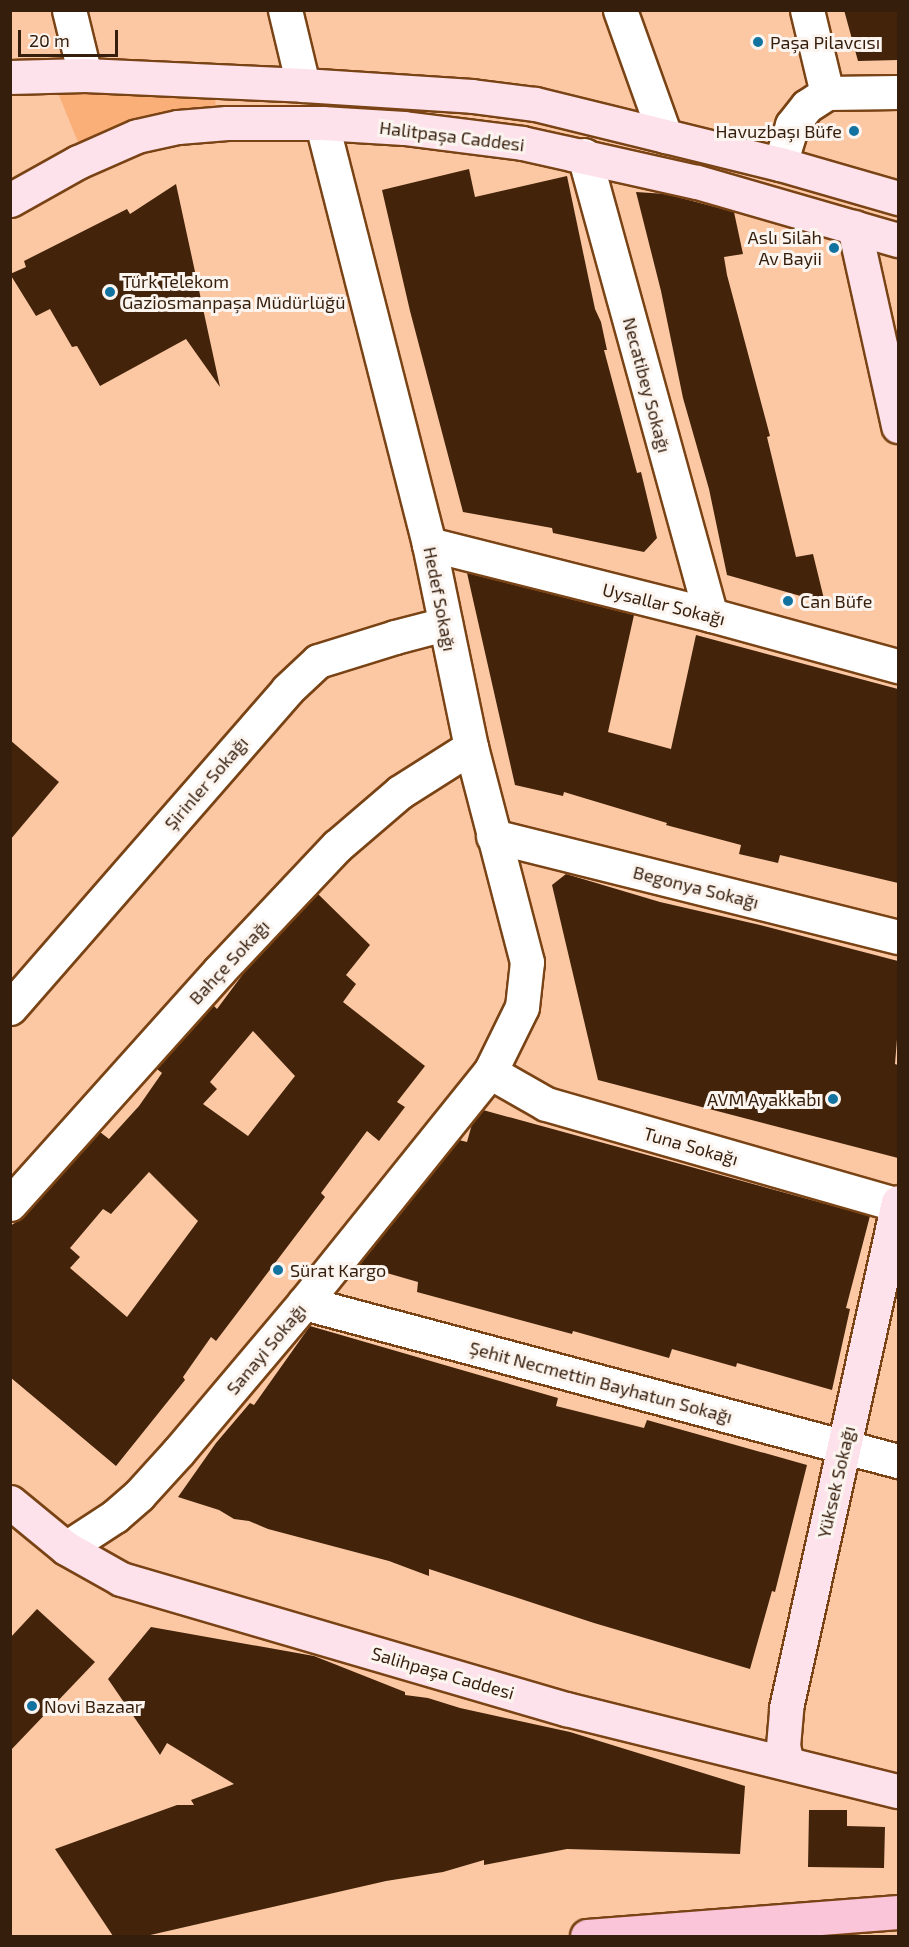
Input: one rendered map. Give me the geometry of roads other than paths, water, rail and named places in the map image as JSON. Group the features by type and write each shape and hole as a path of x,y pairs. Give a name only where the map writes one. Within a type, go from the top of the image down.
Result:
{"main road":[{"path":"10,76 85,75 303,85 472,96 535,104 780,164 898,198"},
{"name":"Halitpaşa Caddesi","path":"10,200 78,162 137,136 178,127 227,123 322,123 424,130 522,143 584,155 697,182 898,240"},
{"path":"854,227 898,426"},
{"name":"Yüksek Sokağı","path":"787,1763 783,1746 786,1708 898,1204"},
{"name":"Salihpaşa Caddesi","path":"10,1502 66,1548 121,1579 566,1709 898,1791"},
{"path":"586,1936 898,1912"}],"street":[{"path":"69,10 85,75"},
{"path":"285,10 303,85"},
{"path":"620,10 665,135"},
{"path":"807,10 827,93"},
{"path":"780,164 792,125 807,106 827,93 898,92"},
{"name":"Hedef Sokağı","path":"322,123 429,544 471,747 527,962 522,1007 490,1072"},
{"name":"Necatibey Sokağı","path":"584,155 711,615"},
{"name":"Uysallar Sokağı","path":"429,544 711,615 898,666"},
{"name":"Şirinler Sokağı","path":"10,1008 287,690 318,661 445,624"},
{"name":"Bahçe Sokağı","path":"10,1204 219,971 338,846 400,792 471,747"},
{"name":"Begonya Sokağı","path":"493,836 898,937"},
{"name":"Tuna Sokağı","path":"490,1072 546,1104 898,1204"},
{"name":"Sanayi Sokağı","path":"66,1548 115,1516 139,1495 304,1303 490,1072"},
{"name":"Şehit Necmettin Bayhatun Sokağı","path":"304,1303 898,1461"}],"place":[{"name":"Paşa Pilavcısı","path":"758,42"},
{"name":"Havuzbaşı Büfe","path":"854,131"},
{"name":"Aslı Silah Av Bayii","path":"834,248"},
{"name":"Türk Telekom Gaziosmanpaşa Müdürlüğü","path":"110,292"},
{"name":"Can Büfe","path":"788,601"},
{"name":"AVM Ayakkabı","path":"833,1099"},
{"name":"Sürat Kargo","path":"278,1270"},
{"name":"Novi Bazaar","path":"32,1706"}]}
